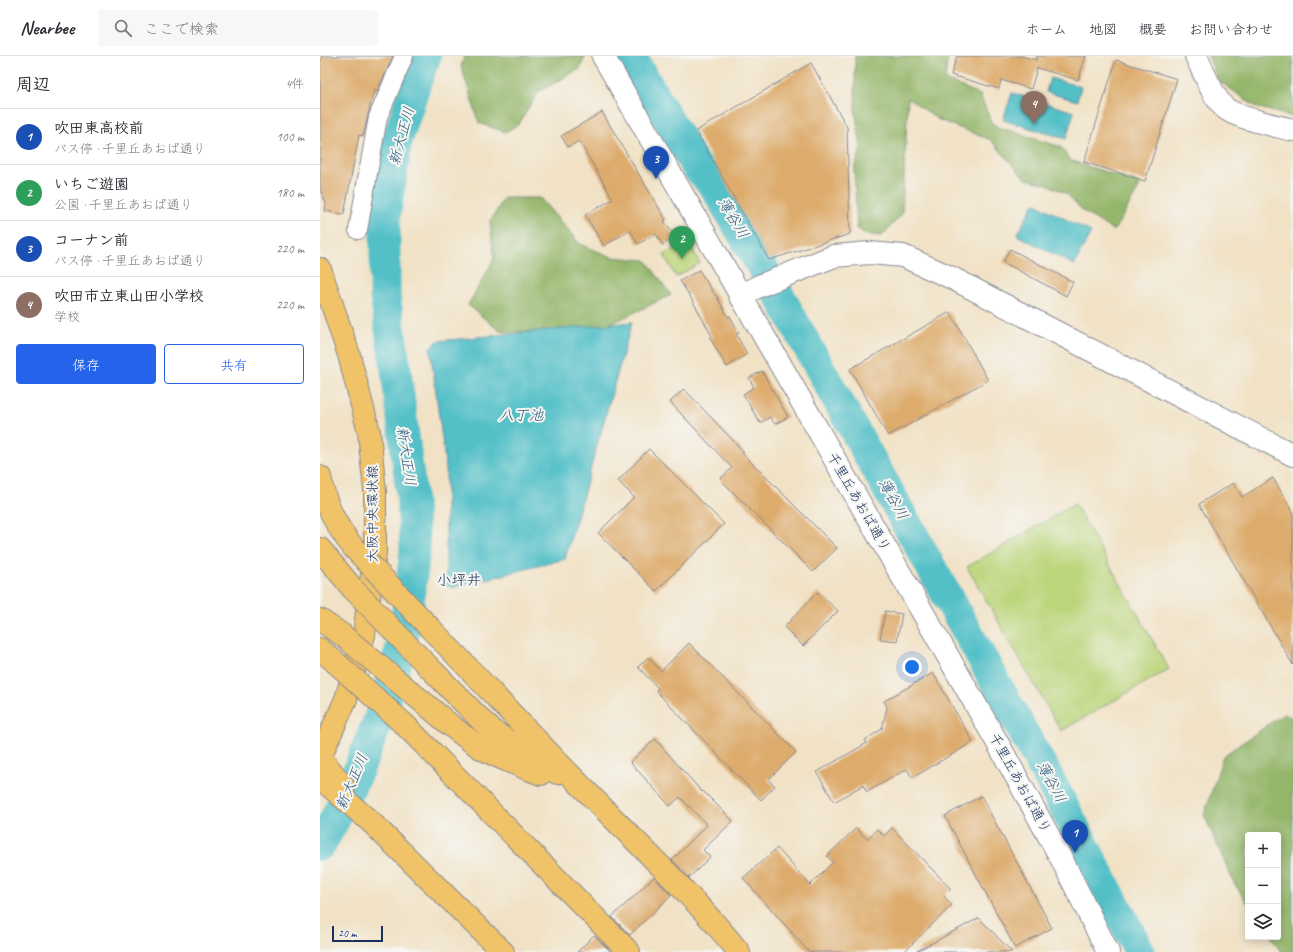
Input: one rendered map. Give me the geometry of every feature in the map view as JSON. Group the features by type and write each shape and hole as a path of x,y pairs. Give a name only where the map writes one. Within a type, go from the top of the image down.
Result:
{"main road":[{"name":"大阪中央環状線","path":"320,269 349,354 370,432 375,492 375,552 364,635 346,699 320,757"},
{"path":"320,476 331,516 341,533 354,548 596,801 670,876 739,952"},
{"path":"320,548 353,589 484,723 494,732 568,780 596,801"},
{"path":"320,620 340,634 470,740 482,748 494,755 568,786 596,801"},
{"path":"327,655 406,726 629,952"},
{"path":"320,757 372,823"},
{"path":"320,778 372,823 503,952"}],"street":[{"path":"358,230 378,117 404,56"},
{"name":"千里丘あおば通り","path":"603,56 749,291 1062,860 1108,952"},
{"path":"1196,56 1214,92 1225,108 1242,117 1293,130"},
{"path":"749,291 834,256 870,253 903,256 952,278 1293,455"}],"green space":[{"path":"465,56 585,56 580,69 538,92 519,124 505,132 479,123 461,66"},
{"path":"855,56 948,56 945,79 980,95 992,123 998,127 1061,147 1070,160 1141,184 1114,231 1084,212 1067,194 1047,184 1025,179 991,140 939,120 908,98 902,214 882,236 865,234 857,228 854,169 861,149 855,110"},
{"path":"1208,56 1293,56 1293,117 1256,107 1218,80"},
{"path":"504,198 540,198 580,244 612,257 646,260 671,295 596,331 501,332 468,305 494,259 490,222"},
{"path":"688,241 700,263 676,277 664,255"},
{"path":"1075,504 1169,669 1061,731 967,567"},
{"path":"1284,714 1293,718 1293,952 1281,952 1273,940 1281,940 1281,832 1245,832 1245,900 1234,883 1204,815 1223,756"}],"water":[{"path":"1050,78 1081,87 1077,101 1046,92"},
{"path":"1012,93 1074,112 1066,139 1003,120"},
{"path":"1034,203 1091,232 1074,265 1017,235"},
{"name":"八丁池","path":"632,322 565,559 452,588 446,584 446,469 430,347 438,341"}],"building":[{"path":"322,56 393,56 377,92 374,90 363,136 359,135 344,214 325,211 326,204 320,188 320,62"},
{"path":"957,56 1022,56 1036,60 1037,56 1086,56 1078,80 1037,68 1031,89 1001,80 999,89 951,75"},
{"path":"1116,60 1177,79 1145,181 1084,162"},
{"path":"811,63 847,127 850,234 769,260 696,131"},
{"path":"602,112 666,220 664,221 675,237 663,245 656,234 638,244 630,230 604,246 585,215 613,199 579,141 568,147 561,136"},
{"path":"1010,249 1073,282 1066,296 1003,262"},
{"path":"699,270 716,295 728,317 730,316 739,333 736,334 747,354 727,367 710,338 712,336 680,281"},
{"path":"950,312 988,380 888,436 850,369"},
{"path":"762,371 788,417 775,424 770,417 760,423 743,394 754,387 749,378"},
{"path":"684,389 744,452 742,453 837,548 813,572 720,479 732,468 670,402"},
{"path":"649,449 724,524 656,591 598,533 634,497 618,481"},
{"path":"1273,478 1293,512 1293,665 1199,504 1233,483 1242,497"},
{"path":"818,592 838,611 803,646 784,627"},
{"path":"885,611 902,614 897,641 880,639"},
{"path":"689,643 796,752 768,780 775,786 761,800 656,691 658,688 638,667 648,657 661,671"},
{"path":"933,673 973,742 912,778 907,769 867,792 863,785 834,802 817,772 867,743 865,740 882,729 887,707 884,701"},
{"path":"655,739 702,792 703,791 733,821 703,850 710,857 689,878 672,860 707,825 680,797 670,806 630,762"},
{"path":"981,796 1052,928 1015,948 945,816"},
{"path":"856,828 867,839 877,829 884,836 892,828 951,889 944,896 952,905 904,952 809,952 743,878 777,848 810,885 833,862 827,856"},
{"path":"654,877 671,895 630,935 612,917"},
{"path":"979,918 1012,952 915,952"},
{"path":"594,935 611,952 577,952"}],"waterway":[{"name":"新大正川","path":"320,845 333,823 360,766 381,713 401,647 410,596 415,548 412,501 385,295 385,217 397,141 426,56"},
{"name":"薄谷川","path":"631,56 695,165 714,186 780,297 1046,773 1140,952"}],"place":[{"name":"吹田市立東山田小学校","path":"1034,124"},
{"name":"コーナン前","path":"656,179"},
{"name":"いちご遊園","path":"682,259"},
{"name":"吹田東高校前","path":"1075,853"}],"district":[{"name":"小坪井","path":"459,580"}]}
